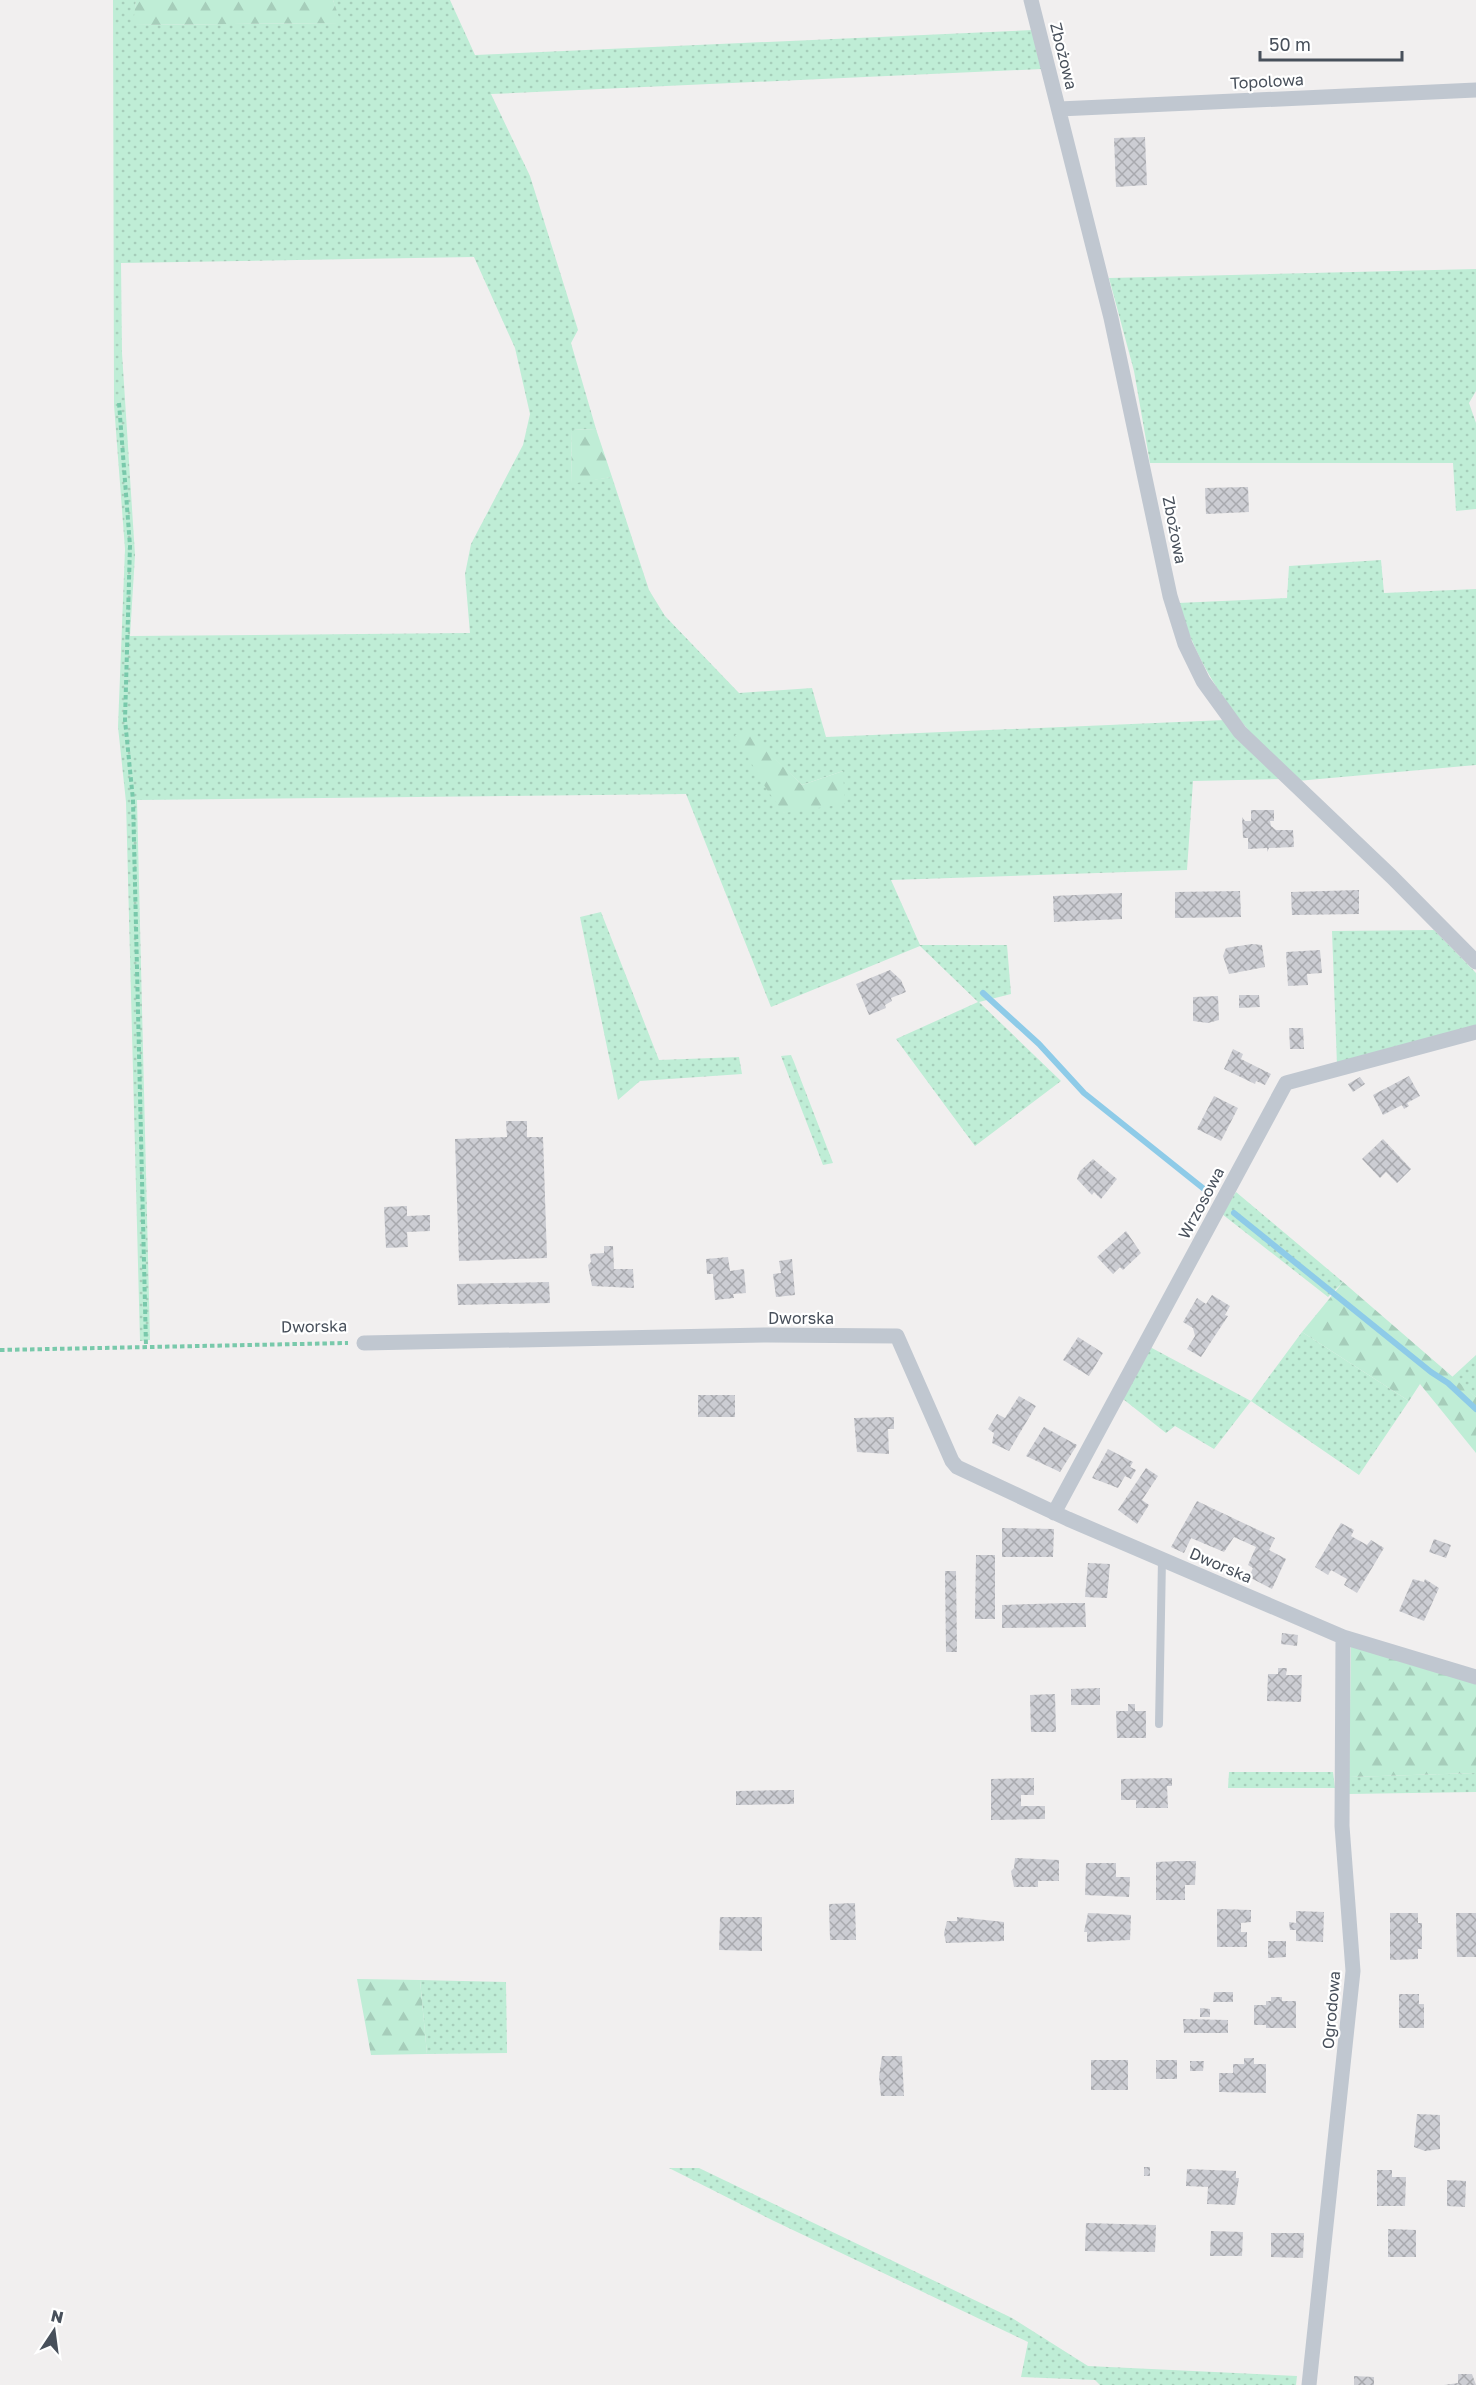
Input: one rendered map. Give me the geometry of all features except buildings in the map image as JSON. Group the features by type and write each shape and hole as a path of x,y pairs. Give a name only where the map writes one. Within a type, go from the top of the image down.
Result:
{"street":[{"name":"Zbożowa","path":"1031,0 1111,318 1170,596 1185,644 1203,681 1240,732 1392,877 1476,962"},
{"name":"Topolowa","path":"1059,109 1476,90"},
{"name":"Wrzosowa","path":"1054,1513 1286,1083 1476,1032"},
{"name":"Dworska","path":"364,1343 768,1335 897,1336 952,1461 957,1467 1054,1513 1343,1637 1476,1677"},
{"name":"Ogrodowa","path":"1309,2385 1353,1971 1342,1826 1343,1637"}],"lane":[{"path":"1159,1724 1162,1559"}],"path":[{"path":"118,403 130,546 126,720 133,800 146,1347"},
{"name":"Dworska","path":"0,1350 364,1343"}],"green space":[{"path":"113,0 136,0 134,25 340,23 333,0 450,0 475,55 1033,30 1042,69 491,94 530,176 578,330 571,343 596,429 572,430 571,483 612,477 649,590 665,616 739,693 812,688 826,737 1225,720 1282,779 1193,781 1187,870 891,880 920,945 1007,945 1011,994 979,1002 1061,1081 975,1146 896,1039 978,1002 920,946 771,1007 686,794 137,800 150,1340 140,1341 126,802 118,727 125,549 114,405","holes":["474,257 515,348 530,414 523,445 471,544 465,574 470,633 130,636 135,555 122,353 121,263","775,759 802,785 843,771 784,813"]},
{"path":"136,0 333,0 341,23 133,25"},
{"path":"1476,269 1476,391 1469,403 1476,423 1476,509 1456,511 1453,463 1150,463 1134,371 1109,278"},
{"path":"596,429 612,477 571,484 572,430"},
{"path":"1381,560 1384,593 1476,589 1476,765 1297,781 1258,741 1225,700 1199,655 1178,603 1287,598 1289,566"},
{"path":"748,732 802,785 843,771 845,804 784,813 767,790 735,735"},
{"path":"601,912 659,1060 739,1057 742,1074 640,1081 618,1100 580,917"},
{"path":"1434,930 1476,973 1476,1028 1337,1065 1332,931"},
{"path":"791,1055 833,1163 823,1165 781,1056"},
{"path":"1236,1192 1343,1282 1328,1297 1222,1214"},
{"path":"1343,1282 1476,1397 1476,1453 1420,1384 1409,1401 1302,1332"},
{"path":"1302,1332 1409,1401 1359,1475 1251,1401"},
{"path":"1150,1347 1251,1401 1214,1449 1175,1426 1166,1433 1123,1399"},
{"path":"1476,1355 1476,1397 1451,1378"},
{"path":"1351,1646 1476,1683 1476,1773 1349,1777"},
{"path":"1229,1772 1333,1772 1335,1788 1228,1788"},
{"path":"1476,1773 1476,1792 1349,1794 1349,1777"},
{"path":"357,1979 420,1980 427,2054 371,2055"},
{"path":"420,1980 506,1982 507,2053 427,2054"},
{"path":"669,2168 699,2168 1012,2318 1088,2366 1297,2376 1296,2385 1100,2385 1095,2380 1021,2377 1028,2342 774,2221"}],"waterway":[{"path":"983,993 1039,1044 1084,1093 1209,1193"},
{"path":"1234,1213 1431,1372 1448,1383 1476,1409"}]}
